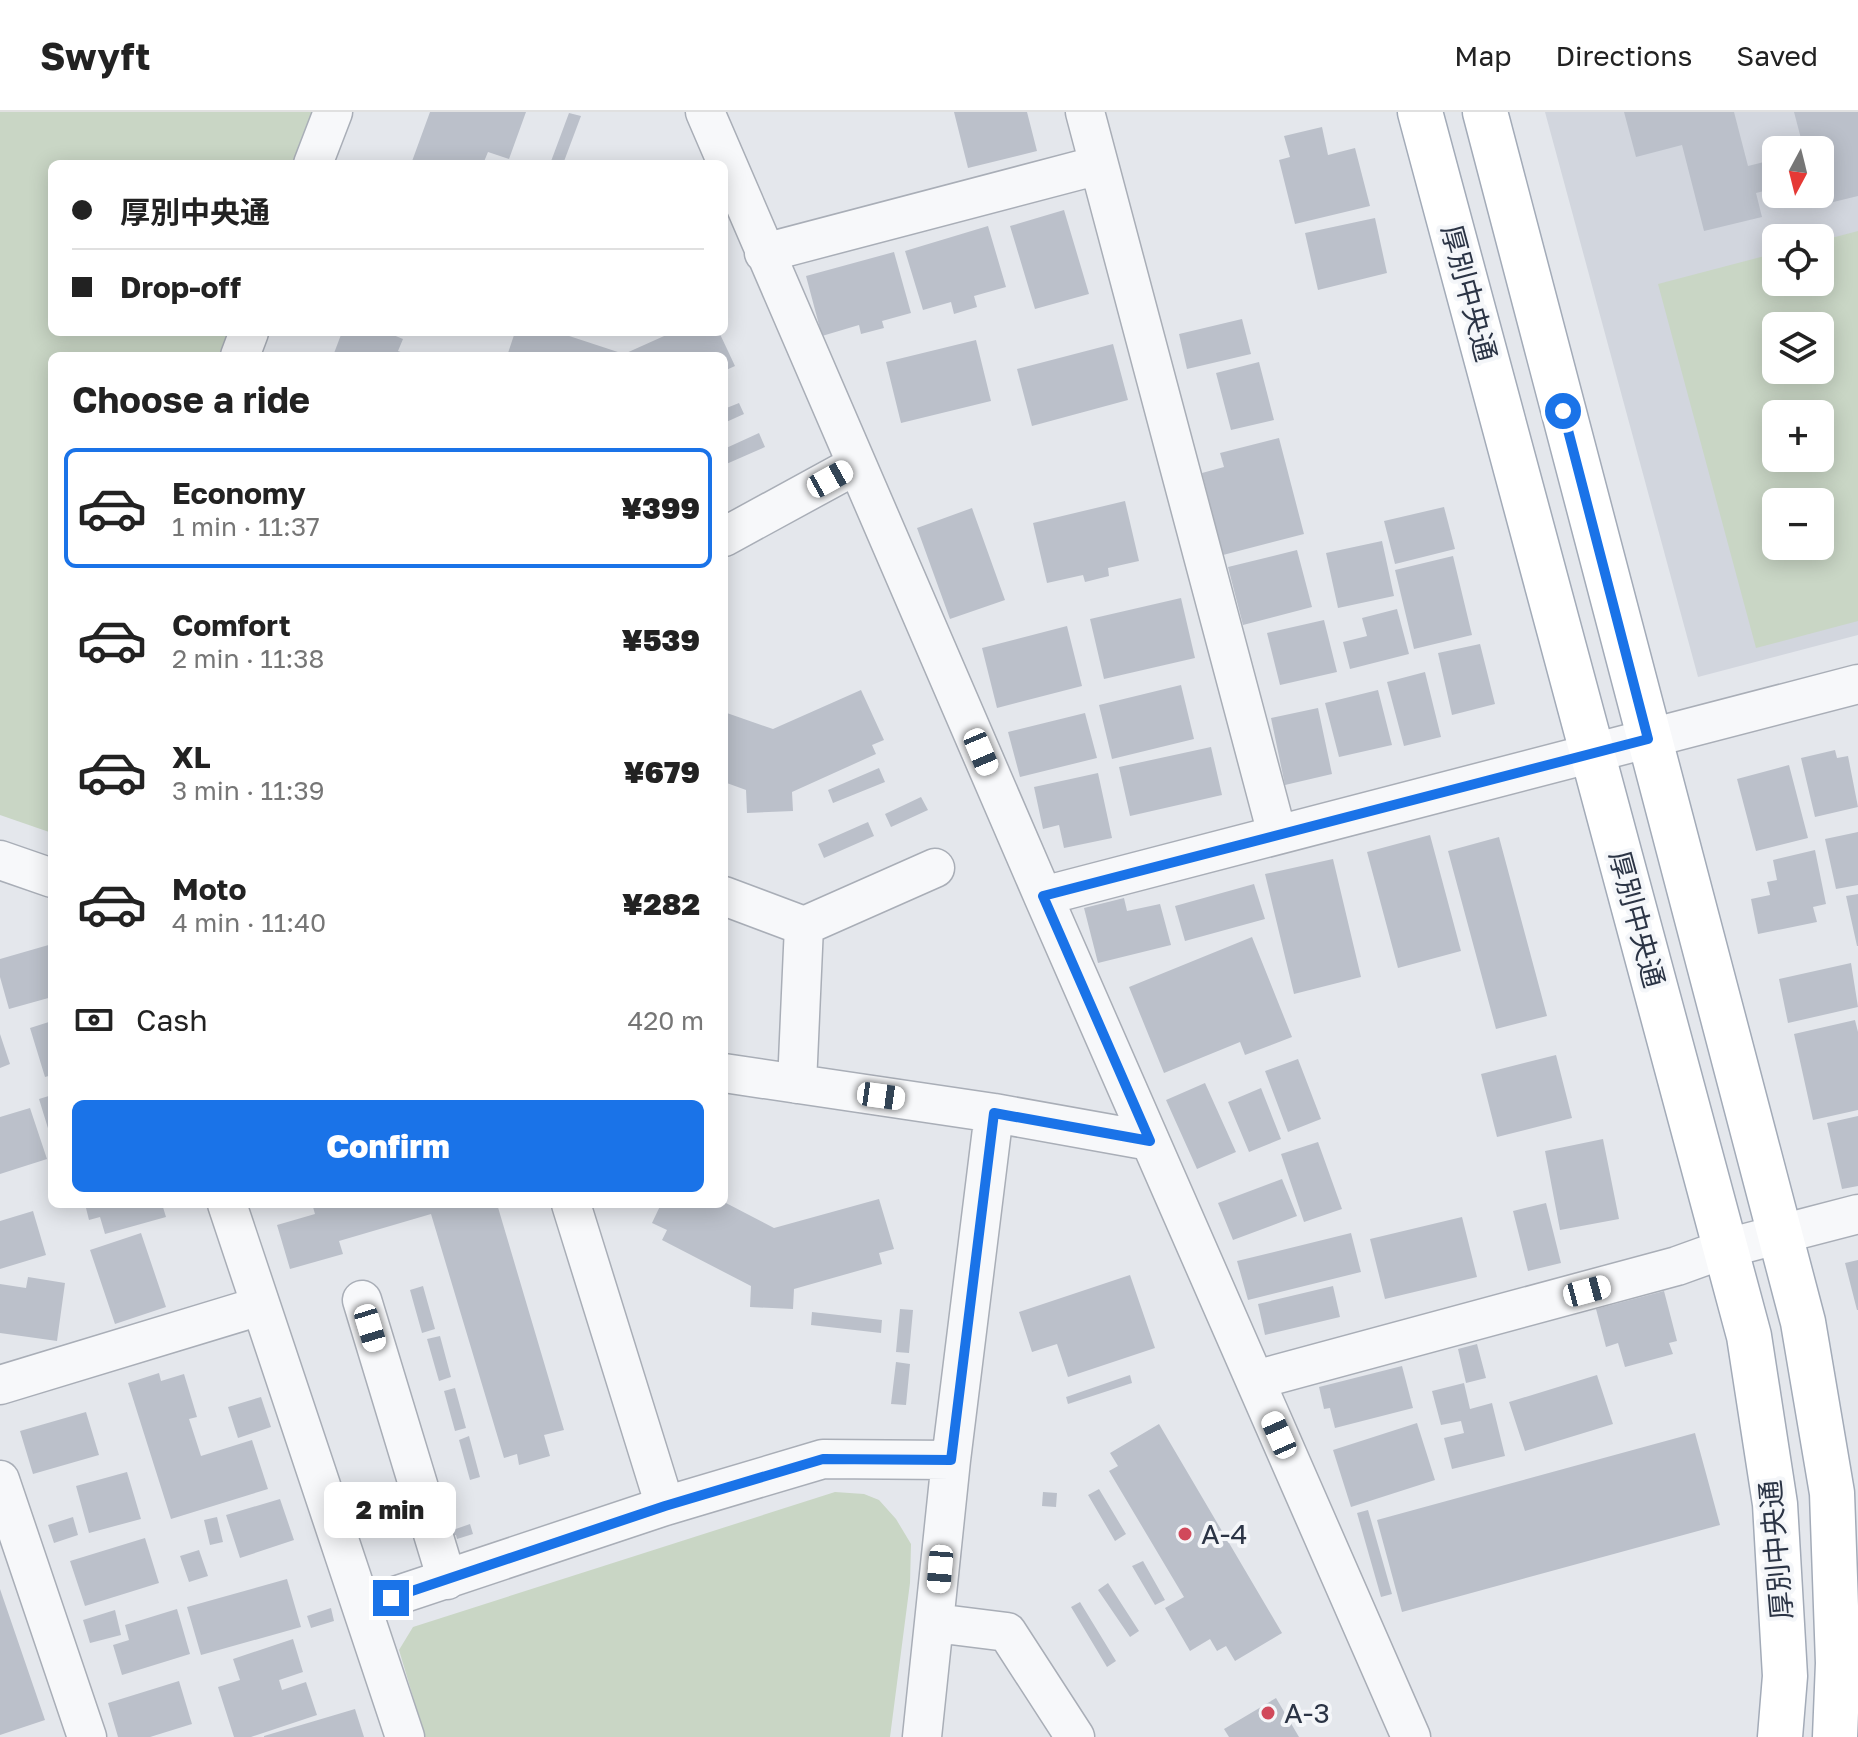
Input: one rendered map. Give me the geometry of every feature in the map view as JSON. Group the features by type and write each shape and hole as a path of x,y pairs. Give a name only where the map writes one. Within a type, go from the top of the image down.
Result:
{"main road":[{"name":"厚別中央通","path":"1420,112 1749,1336 1775,1504 1785,1676 1780,1737"},
{"name":"厚別中央通","path":"1485,112 1803,1322 1832,1493 1838,1663 1835,1737"}],"street":[{"path":"315,160 333,112"},
{"path":"705,112 725,160"},
{"path":"1085,112 1277,834"},
{"path":"764,253 1099,165"},
{"path":"728,167 1411,1737"},
{"path":"728,535 856,465"},
{"path":"1043,896 1858,684"},
{"path":"0,860 48,877"},
{"path":"728,898 804,926 935,868"},
{"path":"797,1084 804,926"},
{"path":"728,1074 994,1113 1150,1141"},
{"path":"922,1737 951,1460 994,1113"},
{"path":"228,1208 405,1737"},
{"path":"572,1208 665,1506"},
{"path":"1255,1380 1858,1214"},
{"path":"362,1300 447,1580"},
{"path":"0,1385 260,1306"},
{"path":"362,1607 665,1506 823,1459 951,1460"},
{"path":"0,1480 87,1737"},
{"path":"935,1623 1007,1632 1075,1737"}],"shaded area":[{"path":"1545,112 1858,112 1858,635 1698,677"}],"green space":[{"path":"0,112 324,112 305,160 48,160 48,336 236,336 230,352 48,352 48,832 0,815"},
{"path":"1858,231 1858,621 1756,648 1658,284 1762,257 1762,296 1834,296 1834,237"},
{"path":"835,1492 864,1494 879,1500 896,1519 911,1544 910,1583 890,1737 425,1737 399,1650 413,1627"}],"building":[{"path":"430,112 526,112 509,159 488,152 485,160 412,160"},
{"path":"954,112 1027,112 1037,151 968,168"},
{"path":"1624,112 1734,112 1748,166 1762,162 1762,192 1756,193 1762,217 1704,231 1682,145 1636,157"},
{"path":"1794,112 1858,112 1858,196 1834,202 1834,136 1800,136"},
{"path":"569,113 581,116 564,160 551,160"},
{"path":"1322,127 1328,155 1355,148 1370,206 1295,224 1279,160 1290,157 1284,136"},
{"path":"1064,210 1089,294 1035,309 1010,226"},
{"path":"1375,218 1387,273 1318,290 1305,233"},
{"path":"988,226 1006,287 974,296 977,307 954,314 951,302 923,310 905,251"},
{"path":"894,252 911,313 882,321 884,328 861,334 859,325 822,336 806,276"},
{"path":"1242,319 1251,354 1187,369 1179,334"},
{"path":"340,336 396,336 403,339 398,351 401,352 334,352"},
{"path":"514,336 569,336 618,352 508,352"},
{"path":"664,336 721,336 735,366 728,369 728,352 628,352"},
{"path":"976,340 991,401 901,423 886,362"},
{"path":"1113,344 1128,400 1032,426 1017,369"},
{"path":"1259,362 1274,420 1231,430 1216,373"},
{"path":"739,403 744,414 728,421 728,407"},
{"path":"759,433 765,447 728,463 728,447"},
{"path":"1279,438 1304,534 1223,555 1202,473 1224,467 1220,453"},
{"path":"1125,501 1139,561 1108,568 1109,576 1085,582 1083,575 1047,583 1033,523"},
{"path":"1444,507 1455,549 1395,564 1384,521"},
{"path":"972,508 1005,600 950,619 917,528"},
{"path":"1382,541 1394,596 1338,608 1326,553"},
{"path":"1297,550 1312,607 1243,625 1228,567"},
{"path":"1453,556 1472,635 1414,649 1395,570"},
{"path":"1181,598 1195,658 1104,679 1090,619"},
{"path":"1397,609 1409,654 1350,669 1343,642 1367,636 1362,618"},
{"path":"1324,620 1337,672 1280,685 1267,633"},
{"path":"1067,626 1082,686 997,708 982,648"},
{"path":"1480,644 1495,704 1452,715 1438,653"},
{"path":"1425,672 1441,737 1404,746 1387,682"},
{"path":"1181,685 1194,739 1112,759 1099,705"},
{"path":"861,690 884,740 872,745 876,754 792,792 793,811 747,813 746,790 728,783 728,713 773,729"},
{"path":"1378,690 1392,745 1339,757 1325,703"},
{"path":"1318,708 1332,774 1285,785 1271,718"},
{"path":"1085,713 1097,758 1020,777 1008,732"},
{"path":"1211,747 1222,795 1130,816 1119,767"},
{"path":"1835,750 1837,758 1848,756 1858,807 1815,817 1801,758"},
{"path":"1789,765 1808,838 1756,851 1737,779"},
{"path":"879,768 885,782 833,803 828,790"},
{"path":"1098,773 1112,838 1064,848 1059,825 1043,829 1034,787"},
{"path":"921,797 928,810 891,827 885,814"},
{"path":"868,822 874,836 824,858 818,844"},
{"path":"1858,832 1858,885 1836,889 1825,839"},
{"path":"1430,835 1461,951 1398,968 1367,852"},
{"path":"1499,837 1547,1016 1496,1029 1448,851"},
{"path":"1815,850 1826,904 1813,907 1817,922 1758,934 1751,899 1770,895 1767,882 1777,880 1773,860"},
{"path":"1333,859 1361,977 1294,994 1265,874"},
{"path":"1254,884 1265,919 1185,941 1175,906"},
{"path":"1858,894 1858,946 1857,946 1846,896"},
{"path":"1124,898 1127,911 1160,904 1171,945 1098,963 1084,908"},
{"path":"1252,937 1292,1037 1245,1055 1240,1042 1164,1073 1129,987"},
{"path":"48,945 48,998 9,1009 0,977 0,959"},
{"path":"1851,963 1858,1007 1788,1023 1779,979"},
{"path":"1855,1020 1858,1032 1858,1110 1813,1120 1794,1034"},
{"path":"48,1022 48,1076 45,1077 30,1028"},
{"path":"0,1034 10,1064 0,1068"},
{"path":"1556,1055 1572,1118 1497,1137 1481,1074"},
{"path":"1298,1059 1321,1119 1288,1132 1265,1071"},
{"path":"1205,1083 1236,1152 1197,1169 1166,1100"},
{"path":"1261,1088 1281,1139 1249,1152 1228,1102"},
{"path":"48,1096 48,1128 39,1099"},
{"path":"30,1108 47,1159 0,1174 0,1117"},
{"path":"1858,1116 1858,1186 1842,1189 1827,1123"},
{"path":"1603,1139 1619,1219 1560,1230 1545,1151"},
{"path":"1318,1142 1342,1209 1304,1222 1281,1154"},
{"path":"1282,1179 1297,1216 1233,1240 1218,1203"},
{"path":"879,1199 894,1249 879,1253 882,1264 794,1289 793,1309 750,1307 751,1286 662,1240 667,1230 652,1223 659,1208 728,1208 728,1204 774,1228"},
{"path":"1546,1203 1561,1263 1528,1271 1513,1211"},
{"path":"86,1208 163,1208 166,1217 105,1234 100,1217 89,1220"},
{"path":"313,1208 498,1208 564,1430 544,1435 550,1456 519,1465 517,1454 504,1458 431,1214 339,1241 343,1254 290,1269 277,1225 315,1214"},
{"path":"33,1211 46,1255 0,1269 0,1221"},
{"path":"1462,1217 1477,1277 1385,1299 1370,1239"},
{"path":"141,1233 166,1307 115,1324 90,1250"},
{"path":"1351,1233 1361,1272 1248,1300 1237,1261"},
{"path":"1858,1260 1858,1310 1857,1310 1845,1263"},
{"path":"1130,1275 1155,1348 1068,1377 1057,1344 1032,1352 1019,1312"},
{"path":"28,1277 65,1283 57,1341 0,1333 0,1284 26,1288"},
{"path":"423,1286 435,1329 422,1333 410,1290"},
{"path":"1333,1286 1340,1317 1265,1335 1258,1304"},
{"path":"1664,1291 1677,1341 1669,1343 1673,1354 1625,1367 1618,1343 1606,1347 1596,1309"},
{"path":"900,1309 913,1310 909,1353 896,1352"},
{"path":"812,1312 882,1320 881,1333 811,1325"},
{"path":"440,1336 451,1377 439,1381 427,1339"},
{"path":"1477,1344 1486,1378 1466,1383 1458,1349"},
{"path":"896,1362 910,1364 906,1405 891,1404"},
{"path":"1402,1366 1413,1408 1335,1428 1330,1408 1324,1409 1319,1387"},
{"path":"159,1373 161,1381 184,1374 197,1417 189,1419 201,1456 252,1440 268,1489 171,1519 128,1383"},
{"path":"1130,1375 1132,1383 1068,1404 1066,1397"},
{"path":"1597,1375 1613,1424 1525,1451 1509,1402"},
{"path":"1464,1383 1470,1409 1492,1403 1505,1456 1452,1469 1444,1438 1464,1433 1461,1421 1441,1425 1432,1391"},
{"path":"455,1388 466,1428 455,1431 444,1391"},
{"path":"261,1397 271,1427 238,1438 228,1407"},
{"path":"86,1412 99,1455 33,1474 20,1431"},
{"path":"1417,1423 1435,1480 1351,1507 1333,1450"},
{"name":"A-4","path":"1159,1424 1282,1633 1235,1661 1226,1646 1217,1651 1210,1639 1190,1651 1165,1608 1184,1597 1109,1471 1118,1466 1110,1453"},
{"path":"1695,1433 1720,1525 1402,1612 1377,1520"},
{"path":"469,1436 480,1477 470,1480 459,1440"},
{"path":"127,1472 141,1519 89,1533 76,1486"},
{"path":"1099,1489 1126,1534 1115,1541 1088,1495"},
{"path":"1043,1492 1057,1493 1056,1507 1042,1506"},
{"path":"280,1499 294,1540 240,1558 226,1515"},
{"path":"1368,1510 1392,1594 1381,1597 1357,1513"},
{"path":"73,1517 78,1535 54,1543 48,1525"},
{"path":"217,1517 223,1542 210,1545 204,1520"},
{"path":"470,1524 473,1534 457,1539 456,1535 451,1536 450,1531"},
{"path":"145,1538 159,1583 85,1606 70,1561"},
{"path":"199,1550 208,1576 189,1582 180,1556"},
{"path":"1143,1561 1165,1600 1155,1605 1132,1566"},
{"path":"287,1579 301,1627 201,1655 187,1607"},
{"path":"1108,1583 1139,1631 1130,1637 1098,1590"},
{"path":"0,1589 45,1720 0,1735"},
{"path":"1080,1602 1116,1661 1107,1667 1071,1607"},
{"path":"331,1608 334,1621 311,1628 307,1616"},
{"path":"177,1609 190,1654 122,1675 113,1645 129,1640 125,1625"},
{"path":"115,1610 121,1635 90,1643 83,1620"},
{"path":"293,1639 303,1672 279,1680 282,1690 306,1682 317,1715 251,1737 234,1737 218,1687 240,1680 233,1659"},
{"path":"179,1681 192,1724 150,1737 118,1737 108,1703"},
{"name":"A-3","path":"1276,1698 1299,1737 1229,1737 1224,1729"},
{"path":"355,1709 364,1737 264,1737 264,1736"}],"place":[{"name":"A-4","path":"1185,1534"},
{"name":"A-3","path":"1268,1713"}],"route":[{"path":"391,1598 665,1506 823,1459 951,1460 994,1113 1150,1141 1043,896 1648,739 1563,411"}]}
